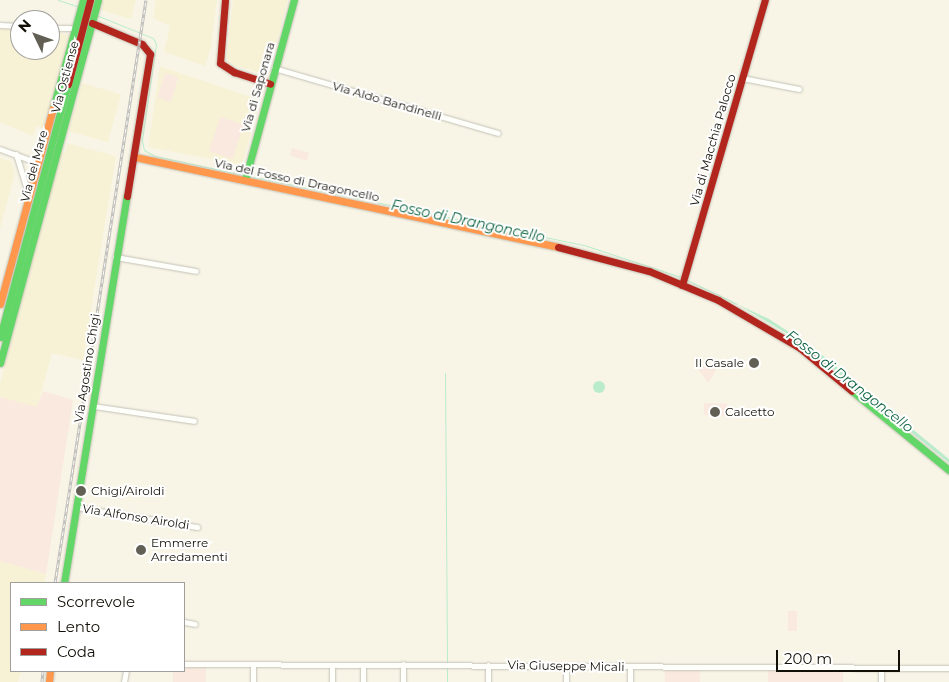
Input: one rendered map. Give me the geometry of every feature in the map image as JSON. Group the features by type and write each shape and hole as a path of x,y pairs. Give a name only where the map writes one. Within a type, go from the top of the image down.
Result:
{"street":[{"path":"225,0 220,63 234,72 270,84"},
{"name":"Via di Saponara","path":"245,176 294,0"},
{"name":"Via di Macchia Palocco","path":"683,280 765,0"},
{"name":"Via del Mare","path":"0,337 83,14 90,1"},
{"name":"Via Ostiense","path":"0,364 92,23 90,1"},
{"path":"0,304 38,163 83,14"},
{"path":"92,23 135,40 150,50 134,157"},
{"path":"60,28 70,28"},
{"name":"Via Aldo Bandinelli","path":"274,68 498,133"},
{"path":"742,78 799,89"},
{"path":"0,149 38,163"},
{"path":"16,154 29,196"},
{"name":"Via del Fosso di Dragoncello","path":"134,157 245,176 563,247 618,260 683,280 743,313 800,348 949,470"},
{"name":"Via Agostino Chigi","path":"64,582 116,257 134,157"},
{"path":"116,257 196,272"},
{"path":"92,406 194,421"},
{"name":"Via Alfonso Airoldi","path":"76,507 197,527"},
{"path":"185,622 196,624"},
{"name":"Via Giuseppe Micali","path":"185,664 949,668"},
{"path":"253,664 253,682"},
{"path":"403,664 403,682"},
{"path":"332,665 332,682"},
{"path":"363,665 363,682"},
{"path":"488,665 488,682"},
{"path":"566,666 566,682"},
{"path":"630,667 630,682"},
{"path":"881,668 881,682"}],"shaded area":[{"path":"103,0 136,0 131,19 100,10"},
{"path":"156,0 217,0 211,47 205,66 164,52 170,26 153,18"},
{"path":"233,0 288,0 270,68 261,73 232,65 226,59"},
{"path":"0,28 10,28 10,60 60,60 60,33 70,35 43,129 36,126 33,136 0,122"},
{"path":"160,66 260,100 242,165 148,147"},
{"path":"165,73 178,77 171,102 157,98"},
{"path":"82,83 121,94 108,142 68,131"},
{"path":"220,117 244,125 233,159 209,151"},
{"path":"67,143 116,156 83,360 52,353 37,408 0,397 0,384 25,285 29,279 27,277 59,153 65,152"},
{"path":"292,148 309,153 307,161 290,156"},
{"path":"0,158 11,161 15,173 0,229"},
{"path":"696,366 717,369 708,383"},
{"path":"43,391 73,400 46,574 0,561 0,397 37,407"},
{"name":"Calcetto","path":"704,403 727,404 727,416 704,415"},
{"path":"0,561 46,574 44,582 10,582 10,672 21,672 18,682 0,682"},
{"path":"788,611 797,611 797,631 788,631"},
{"path":"185,664 206,665 206,682 173,682 173,672 185,672"},
{"path":"665,667 700,667 700,682 665,682"},
{"path":"768,667 843,667 843,682 768,682"}],"water":[{"path":"737,304 769,319 816,350 949,459 949,463 798,340"},
{"path":"597,381 601,381 605,387 601,393 597,393 593,389 593,385"}],"waterway":[{"name":"Fosso di Drangoncello","path":"58,0 79,7"},
{"name":"Fosso di Drangoncello","path":"96,15 153,38 156,44 142,140 144,150 155,156 244,175"},
{"name":"Fosso di Drangoncello","path":"250,176 587,246 681,277"},
{"name":"Fosso di Drangoncello","path":"687,280 737,304"},
{"path":"445,373 447,663"},
{"path":"447,667 447,682"}],"railway":[{"path":"55,582 146,0"},
{"path":"42,682 43,672"}],"traffic: fast":[{"path":"53,108 83,0"},
{"path":"0,363 98,0"},
{"path":"245,180 294,0"},
{"path":"0,337 68,84"},
{"path":"64,582 127,196"},
{"path":"852,391 949,470"}],"traffic: slow":[{"path":"0,304 53,108"},
{"path":"135,157 558,247"},
{"path":"49,682 50,672"}],"traffic: jam":[{"path":"68,84 90,0"},
{"path":"225,0 220,63 234,72 270,84"},
{"path":"682,285 765,0"},
{"path":"92,23 142,44 150,54 127,196"},
{"path":"558,247 649,271 718,300 800,348 852,391"}],"place":[{"name":"Il Casale","path":"754,363"},
{"name":"Calcetto","path":"715,412"},
{"name":"Chigi/Airoldi","path":"81,491"},
{"name":"Emmerre Arredamenti","path":"141,550"}]}
